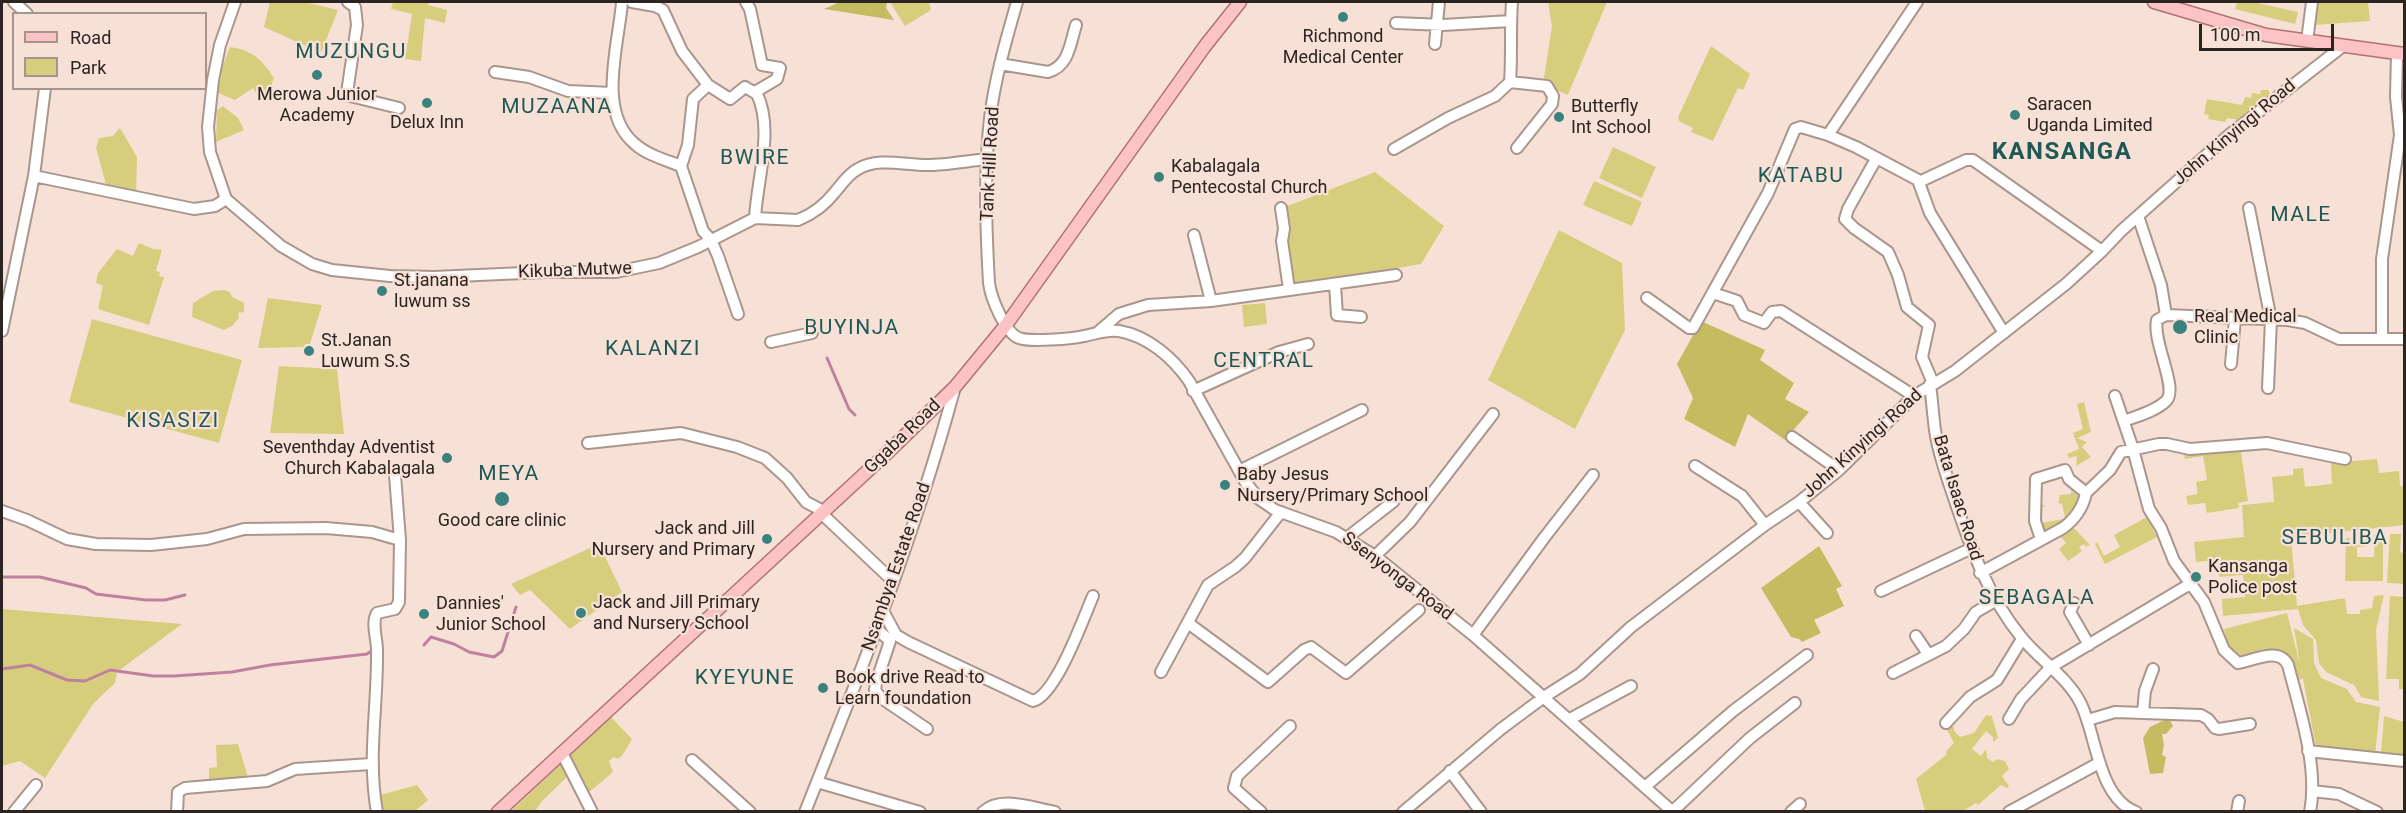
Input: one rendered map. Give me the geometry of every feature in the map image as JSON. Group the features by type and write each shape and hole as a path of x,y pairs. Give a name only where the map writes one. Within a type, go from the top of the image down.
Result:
{"main road":[{"name":"Ggaba Road","path":"498,812 955,387 1006,325 1205,46 1240,2"},
{"path":"2154,2 2239,28 2307,41 2401,53"}],"street":[{"path":"34,176 194,209 214,206 226,198 210,152 208,127 220,45 235,2"},
{"path":"348,2 355,7 357,25 347,93 350,96 399,108"},
{"path":"622,2 612,93 618,121 628,137 641,149 681,166"},
{"path":"632,2 655,6 663,10 675,40 708,85 730,99 745,87 755,92 761,102 764,155 757,187 754,218"},
{"path":"746,2 762,65 780,68 777,79 755,92"},
{"name":"Tank Hill Road","path":"1006,325 994,303 988,284 987,159 990,117 1000,64 1017,2"},
{"path":"1435,44 1439,2"},
{"path":"1394,149 1448,118 1495,96 1510,82 1513,50 1512,2"},
{"path":"1828,135 1917,2"},
{"path":"2307,41 2312,2"},
{"path":"1396,23 1437,25 1511,21"},
{"path":"1000,64 1048,72 1055,70 1064,63 1076,25"},
{"name":"John Kinyingi Road","path":"1403,812 1450,771 1544,697 1580,674 1631,627 1839,470 1914,396 1955,371 2066,284 2121,231 2229,135 2343,45"},
{"path":"2382,339 2382,259 2402,136 2396,97 2401,53"},
{"path":"495,72 529,77 568,91 612,93"},
{"path":"1510,82 1547,86 1553,96 1552,104 1517,148"},
{"path":"708,85 693,99 688,145 681,166 703,231 711,240 738,314"},
{"path":"2,331 7,276 34,176 45,90"},
{"path":"1647,298 1691,329 1768,193 1797,127 1801,127 1856,147 1920,182 1930,213 2004,333"},
{"name":"Kikuba Mutwe","path":"226,198 297,257 332,270 360,274 434,277 546,272 616,272 659,263 754,218 798,219 805,217 833,196 850,174 867,165 883,162 928,165 987,159"},
{"name":"Bata Isaac Road","path":"1876,159 1848,209 1845,219 1888,252 1898,275 1907,307 1929,325 1922,357 1932,384 1935,431 1942,463 1980,573 2022,639 2076,695 2088,720 2099,763 2122,808 2136,812"},
{"path":"1920,182 1966,160 1973,160 2102,251"},
{"path":"1281,208 1284,229 1282,241 1288,289"},
{"path":"2249,208 2271,320 2268,388"},
{"path":"2138,216 2161,285 2166,315"},
{"path":"1194,235 1211,301"},
{"path":"1098,332 1119,314 1148,305 1211,301 1396,275"},
{"path":"1335,285 1336,315 1361,317"},
{"path":"1713,292 1737,301 1744,315 1764,323 1772,312 1781,311 1914,396"},
{"path":"2124,421 2160,406 2169,399 2171,390 2168,374 2156,338 2157,320 2166,315 2299,321 2339,339 2404,339"},
{"path":"2231,364 2235,319"},
{"name":"Ssenyonga Road","path":"1006,325 1015,336 1023,339 1082,337 1098,332 1120,331 1153,345 1178,366 1239,471 1259,499 1281,512 1348,537 1375,556 1424,606 1473,634 1673,811"},
{"path":"771,342 812,333"},
{"path":"1193,391 1279,352 1308,345"},
{"name":"Nsambya Estate Road","path":"805,812 877,629 939,444 955,387"},
{"path":"2115,396 2133,449 2149,509 2161,528 2174,561 2204,602 2224,650 2238,663 2276,655 2285,660 2304,720 2312,791 2310,812"},
{"path":"1239,471 1362,410"},
{"path":"1375,556 1430,499 1493,414"},
{"path":"588,443 681,433 737,447 765,458 787,478 810,505 822,512 893,581"},
{"path":"1792,437 1839,470"},
{"path":"1980,573 2069,524 2083,505 2086,493 2110,470 2119,454 2124,450 2167,444 2190,449 2267,443 2345,459"},
{"path":"1695,466 1742,496 1765,525"},
{"path":"2041,539 2035,521 2036,479 2065,470 2069,479 2086,493"},
{"path":"377,812 371,764 377,648 375,618 377,613 395,609 399,602 400,540 395,475"},
{"path":"1473,634 1593,475"},
{"path":"1348,537 1394,501"},
{"path":"1799,502 1827,533"},
{"path":"2,511 67,539 96,544 151,545 207,538 244,530 326,528 372,532 400,540"},
{"path":"1161,672 1208,585 1245,558 1281,512"},
{"path":"1881,591 1972,548"},
{"path":"2009,719 2021,699 2051,667 2190,584"},
{"path":"883,611 890,626 902,638 1033,701 1045,695 1064,665 1093,596"},
{"path":"1893,673 1946,646 1964,629 1976,612 1997,600"},
{"path":"2074,603 2070,612 2089,645"},
{"path":"1188,623 1268,682 1304,650 1311,647 1346,673 1424,606"},
{"path":"877,629 891,641 875,690 880,697 927,729"},
{"path":"1916,636 1928,654"},
{"path":"1946,723 1970,697 1997,680 2022,639"},
{"path":"1646,786 1733,711 1807,655"},
{"path":"2143,713 2145,691 2153,669"},
{"path":"1570,719 1631,686"},
{"path":"1673,811 1742,745 1795,703"},
{"path":"2088,720 2115,712 2201,715 2219,729 2250,724"},
{"path":"1261,812 1234,788 1237,776 1290,726"},
{"path":"2308,750 2404,761"},
{"path":"562,753 592,812"},
{"path":"692,760 750,812"},
{"path":"2008,812 2099,763"},
{"path":"177,812 178,792 185,788 267,781 296,769 371,764"},
{"path":"1450,771 1481,812"},
{"path":"817,782 920,812"},
{"path":"14,812 36,785"},
{"path":"2312,791 2339,794 2377,812"},
{"path":"983,812 1000,802 1054,812"}],"green space":[{"path":"270,2 305,2 338,10 321,53 264,27"},
{"path":"393,2 429,2 428,5 447,10 445,23 425,18 421,61 405,59 412,14 391,9"},
{"path":"890,2 929,2 931,10 905,26"},
{"path":"1548,2 1607,2 1568,95 1543,84 1552,26"},
{"path":"2237,2 2253,2 2298,12 2295,24 2235,9"},
{"path":"2313,2 2368,2 2370,21 2315,25"},
{"path":"1711,46 1750,74 1743,90 1738,88 1713,141 1691,132 1693,128 1679,121 1678,117"},
{"path":"230,47 251,53 265,66 274,78 269,92 259,98 253,88 235,100 218,93 222,68"},
{"path":"2261,90 2269,90 2269,96 2240,120 2227,118 2225,122 2208,119 2209,115 2204,114 2207,99 2242,105 2245,97 2251,98 2252,93 2260,94"},
{"path":"223,106 238,118 244,130 216,142 217,110"},
{"path":"120,128 137,157 136,195 107,188 96,148 99,138 113,136"},
{"path":"1613,147 1656,167 1642,198 1599,178"},
{"path":"1375,172 1444,226 1421,264 1294,286 1285,207"},
{"path":"1594,181 1642,202 1632,226 1583,205"},
{"path":"1559,230 1622,263 1625,330 1575,429 1488,380"},
{"path":"139,243 162,250 156,271 160,272 159,276 164,277 149,325 98,309 103,286 96,283 98,273 117,249 133,256"},
{"path":"224,290 244,303 244,312 238,313 239,318 232,326 224,330 192,317 193,303 213,291"},
{"path":"268,298 322,305 310,344 305,344 304,347 258,348"},
{"path":"1265,303 1267,324 1244,327 1242,305"},
{"path":"92,319 242,360 219,443 69,402"},
{"path":"279,366 337,369 344,434 270,433"},
{"path":"2084,402 2091,432 2077,438 2087,442 2082,447 2091,457 2076,466 2077,456 2069,458 2067,454 2079,449 2073,433 2083,429 2077,404"},
{"path":"2240,445 2248,501 2238,503 2239,508 2207,513 2205,503 2188,505 2186,496 2198,494 2196,482 2207,480 2203,456 2185,459 2184,454"},
{"path":"2377,459 2379,473 2399,471 2400,486 2404,486 2404,525 2291,537 2297,606 2345,598 2347,614 2360,614 2360,610 2372,608 2374,596 2384,595 2376,630 2379,701 2361,697 2354,685 2326,672 2319,663 2316,640 2303,625 2298,609 2223,616 2222,599 2245,597 2243,575 2219,577 2218,560 2196,562 2194,542 2244,537 2242,505 2274,502 2272,477 2293,475 2293,469 2303,468 2305,487 2332,484 2331,463"},
{"path":"2071,491 2081,498 2069,520 2043,535 2040,533 2035,519 2038,505 2045,505 2038,513 2041,523 2063,519 2065,517 2062,504 2058,503 2060,495 2071,494"},
{"path":"2147,517 2157,537 2105,564 2095,544 2097,542 2104,556 2120,547 2114,535"},
{"path":"2073,527 2090,545 2086,547 2084,544 2079,547 2082,551 2068,561 2059,549 2066,543 2060,536"},
{"path":"2375,533 2383,533 2383,581 2345,581 2346,538 2350,538 2350,544 2365,544 2365,547 2357,547 2357,557 2374,557"},
{"path":"2390,534 2401,534 2400,552 2404,553 2404,584 2387,583"},
{"path":"599,544 622,592 570,629 530,590 520,595 511,584"},
{"path":"2390,596 2404,597 2404,689 2399,689 2399,679 2386,679"},
{"path":"2,609 182,624 117,672 115,683 93,704 45,778 20,761 2,766"},
{"path":"2287,613 2300,665 2294,628 2313,639 2314,663 2321,678 2347,689 2356,702 2380,707 2375,755 2316,747 2303,679 2293,681 2287,658 2239,658 2230,652 2224,629"},
{"path":"1986,715 1992,716 1998,738 1993,742 1993,737 1986,731 1972,749 1981,756 1986,749 1987,758 1993,762 1997,759 2005,761 2009,769 2002,776 2009,786 2007,788 2001,785 1978,805 1976,803 1963,811 1925,811 1916,779 1946,755 1947,750 1954,743 1946,728 1948,725 1954,727 1954,731 1960,737 1974,733"},
{"path":"2384,716 2404,722 2404,756 2381,755"},
{"path":"611,717 632,739 622,756 617,759 614,757 609,761 613,772 588,793 584,787 574,790 567,777 535,811 510,812"},
{"path":"238,744 248,777 209,780 209,768 217,767 216,745"},
{"path":"417,785 428,800 415,811 383,811 380,795"}],"shaded area":[{"path":"840,2 887,2 886,8 894,20 824,9"},
{"path":"1701,321 1765,350 1760,360 1794,383 1785,399 1809,412 1785,440 1748,414 1735,447 1684,419 1693,398 1677,364"},
{"path":"1819,546 1842,586 1836,589 1844,606 1814,620 1821,633 1802,642 1791,637 1761,588"},
{"path":"2169,718 2173,726 2166,734 2162,734 2164,745 2162,755 2166,757 2163,773 2150,774 2143,738 2150,727"}],"waterway":[{"path":"827,358 849,409 855,415"},
{"path":"2,577 40,577 86,588 96,594 146,600 165,600 185,595"},
{"path":"424,645 431,637 454,644 469,652 494,657 502,651 516,607"},
{"path":"2,669 30,665 67,680 85,681 110,670 153,676 232,672 270,665 367,654 374,649"}],"place":[{"name":"Richmond Medical Center","path":"1343,17"},
{"name":"Merowa Junior Academy","path":"317,75"},
{"name":"Delux Inn","path":"427,103"},
{"name":"Saracen Uganda Limited","path":"2015,115"},
{"name":"Butterfly Int School","path":"1559,117"},
{"name":"Kabalagala Pentecostal Church","path":"1159,177"},
{"name":"St.janana luwum ss","path":"382,291"},
{"name":"Real Medical Clinic","path":"2180,327"},
{"name":"St.Janan Luwum S.S","path":"309,351"},
{"name":"Seventhday Adventist Church Kabalagala","path":"447,458"},
{"name":"Baby Jesus Nursery/Primary School","path":"1225,485"},
{"name":"Good care clinic","path":"502,499"},
{"name":"Jack and Jill Nursery and Primary","path":"767,539"},
{"name":"Kansanga Police post","path":"2196,577"},
{"name":"Jack and Jill Primary and Nursery School","path":"581,613"},
{"name":"Dannies' Junior School","path":"424,614"},
{"name":"Book drive Read to Learn foundation","path":"823,688"}],"district":[{"name":"MUZUNGU","path":"351,53"},
{"name":"MUZAANA","path":"557,108"},
{"name":"KANSANGA","path":"2062,153"},
{"name":"BWIRE","path":"755,159"},
{"name":"KATABU","path":"1801,177"},
{"name":"MALE","path":"2301,216"},
{"name":"BUYINJA","path":"852,329"},
{"name":"KALANZI","path":"653,350"},
{"name":"CENTRAL","path":"1264,362"},
{"name":"KISASIZI","path":"173,422"},
{"name":"MEYA","path":"509,475"},
{"name":"SEBULIBA","path":"2335,539"},
{"name":"SEBAGALA","path":"2037,599"},
{"name":"KYEYUNE","path":"745,679"}]}
